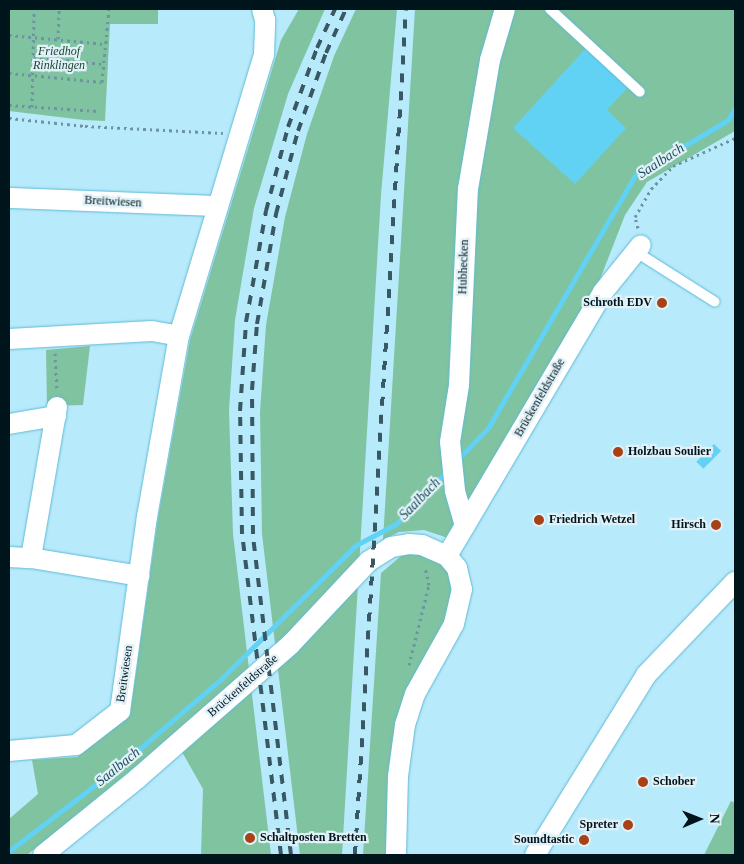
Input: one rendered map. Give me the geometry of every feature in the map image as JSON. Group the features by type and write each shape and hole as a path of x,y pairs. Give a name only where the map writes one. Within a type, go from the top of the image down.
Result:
{"street":[{"name":"Breitwiesen","path":"9,751 76,745 120,711 179,336 242,133 264,55 265,20 262,9"},
{"name":"Hubhecken","path":"465,526 455,490 450,442 459,385 468,189 490,60 505,9"},
{"name":"Breitwiesen","path":"9,198 218,206"},
{"name":"Brückenfeldstraße","path":"43,855 138,778 290,645 369,561 391,547 422,545 447,556 603,292 639,249"},
{"path":"9,339 152,331 179,336"},
{"path":"9,424 57,412 31,558"},
{"path":"9,556 140,576"},
{"path":"396,855 398,776 405,725 415,694 459,609 460,579 447,556"},
{"path":"535,855 646,674 735,582"}],"lane":[{"path":"550,9 640,92"},
{"path":"639,249 715,302"}],"path":[{"path":"32,107 34,9"},
{"path":"58,39 59,9"},
{"path":"9,73 102,82 109,9"},
{"path":"9,35 106,44"},
{"path":"34,57 104,64"},
{"path":"9,106 98,111"},
{"path":"9,118 85,126 242,133"},
{"path":"639,249 635,217 651,189 673,166 735,138"},
{"path":"56,336 57,412"},
{"path":"408,671 429,585 422,545"}],"green space":[{"name":"Friedhof Rinklingen","path":"9,9 158,9 158,24 110,24 105,121 84,120 9,111"},
{"path":"299,9 325,9 288,94 254,208 235,320 229,410 233,534 271,855 201,855 203,789 173,736 27,855 9,855 9,819 38,794 32,760 77,757 130,715 158,518 190,340 281,40"},
{"path":"356,9 397,9 381,195 342,855 300,855 262,534 260,412 266,325 285,217 307,134 334,56"},
{"path":"415,9 735,9 735,131 647,182 625,215 597,287 448,538 424,530 399,532 383,540"},
{"path":"90,346 83,405 47,406 46,350"},
{"path":"419,551 450,568 455,604 401,723 389,855 363,855 381,573 401,556"},
{"path":"731,801 735,803 735,855 704,855"}],"water":[{"path":"587,47 629,86 607,110 626,128 575,184 513,128"},
{"path":"714,444 721,451 703,469 696,462"}],"waterway":[{"name":"Saalbach","path":"458,459 488,428 635,175 728,120 735,108"},
{"name":"Saalbach","path":"9,851 117,768 219,681 356,545 396,524 447,471"}],"railway":[{"path":"281,855 242,534 240,411 246,322 266,211 288,127 317,48 335,9"},
{"path":"291,855 253,534 252,390 257,324 276,214 298,131 326,53 346,9"},
{"path":"355,855 406,9"}],"place":[{"name":"Schroth EDV","path":"662,303"},
{"name":"Holzbau Soulier","path":"618,452"},
{"name":"Friedrich Wetzel","path":"539,520"},
{"name":"Hirsch","path":"716,525"},
{"name":"Schober","path":"643,782"},
{"name":"Spreter","path":"628,825"},
{"name":"Schaltposten Bretten","path":"250,838"},
{"name":"Soundtastic","path":"584,840"}]}
